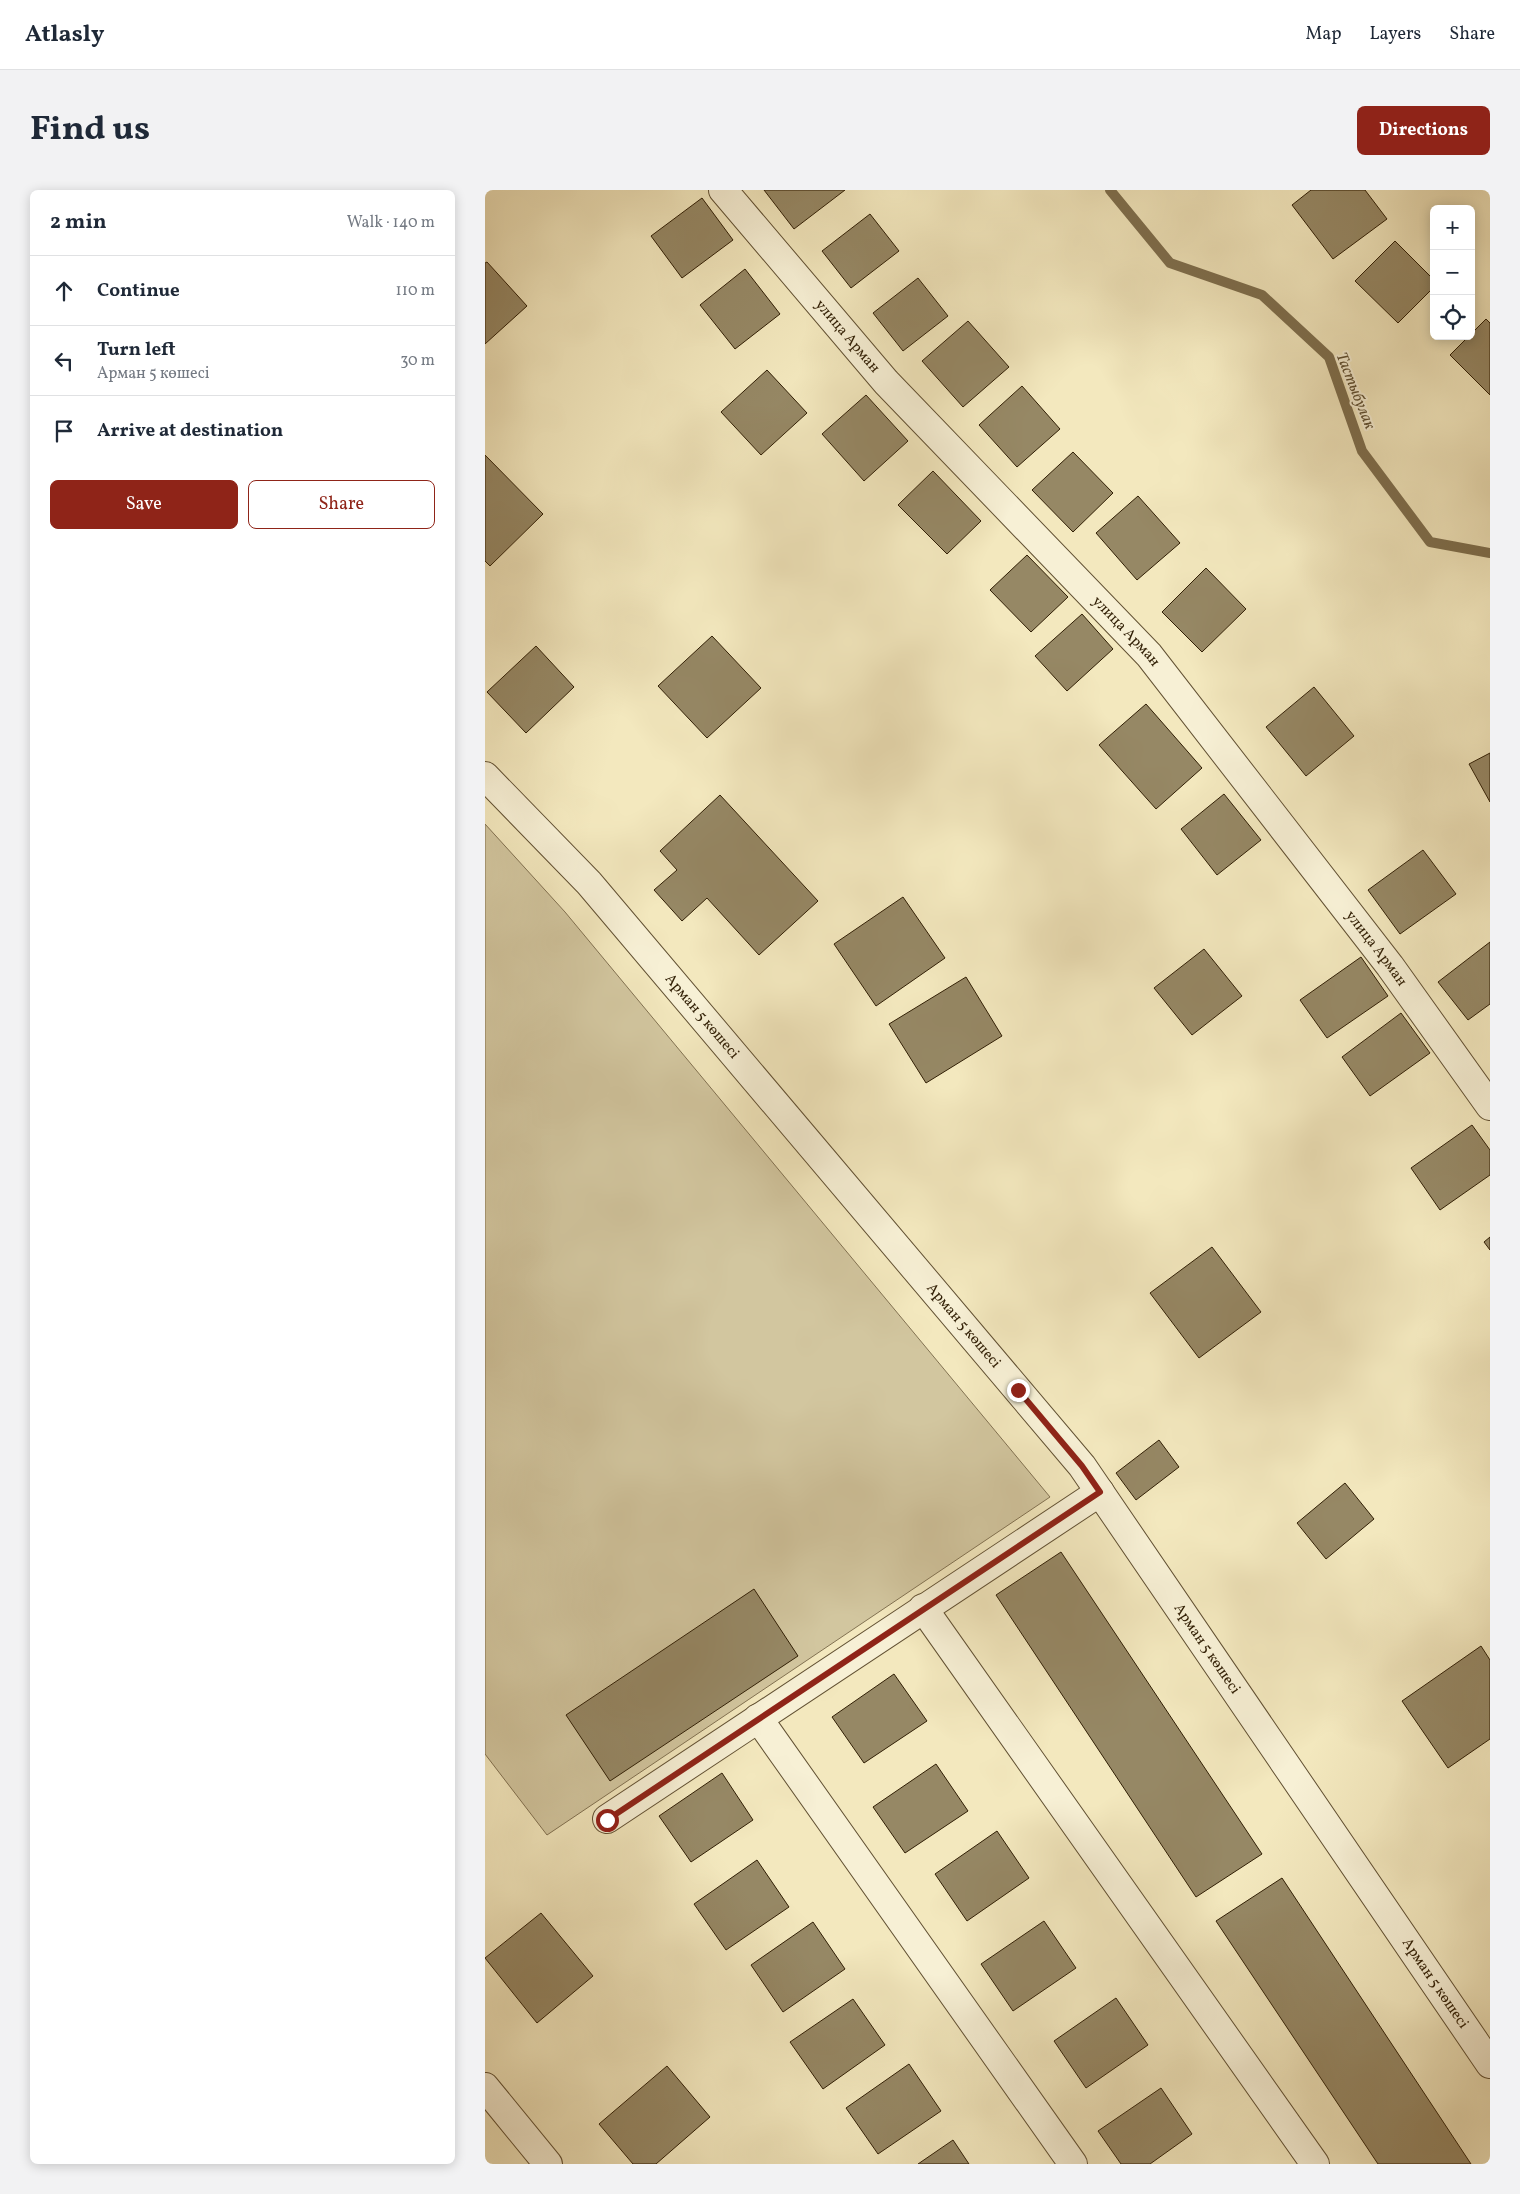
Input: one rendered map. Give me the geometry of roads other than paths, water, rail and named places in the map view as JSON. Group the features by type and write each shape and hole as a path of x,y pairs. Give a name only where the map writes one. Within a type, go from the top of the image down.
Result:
{"street":[{"name":"улица Арман","path":"723,190 886,382 1149,655 1390,966 1490,1106"},
{"name":"Арман 5 көшесі","path":"485,776 589,883 1063,1443 1100,1492 1490,2064"},
{"path":"607,1820 1100,1492"},
{"path":"923,1608 1315,2164"},
{"path":"758,1718 1073,2164"},
{"path":"485,2087 548,2164"}],"waterway":[{"name":"Тастыбулак","path":"1110,190 1170,263 1262,295 1329,357 1362,451 1430,542 1490,553"}]}
